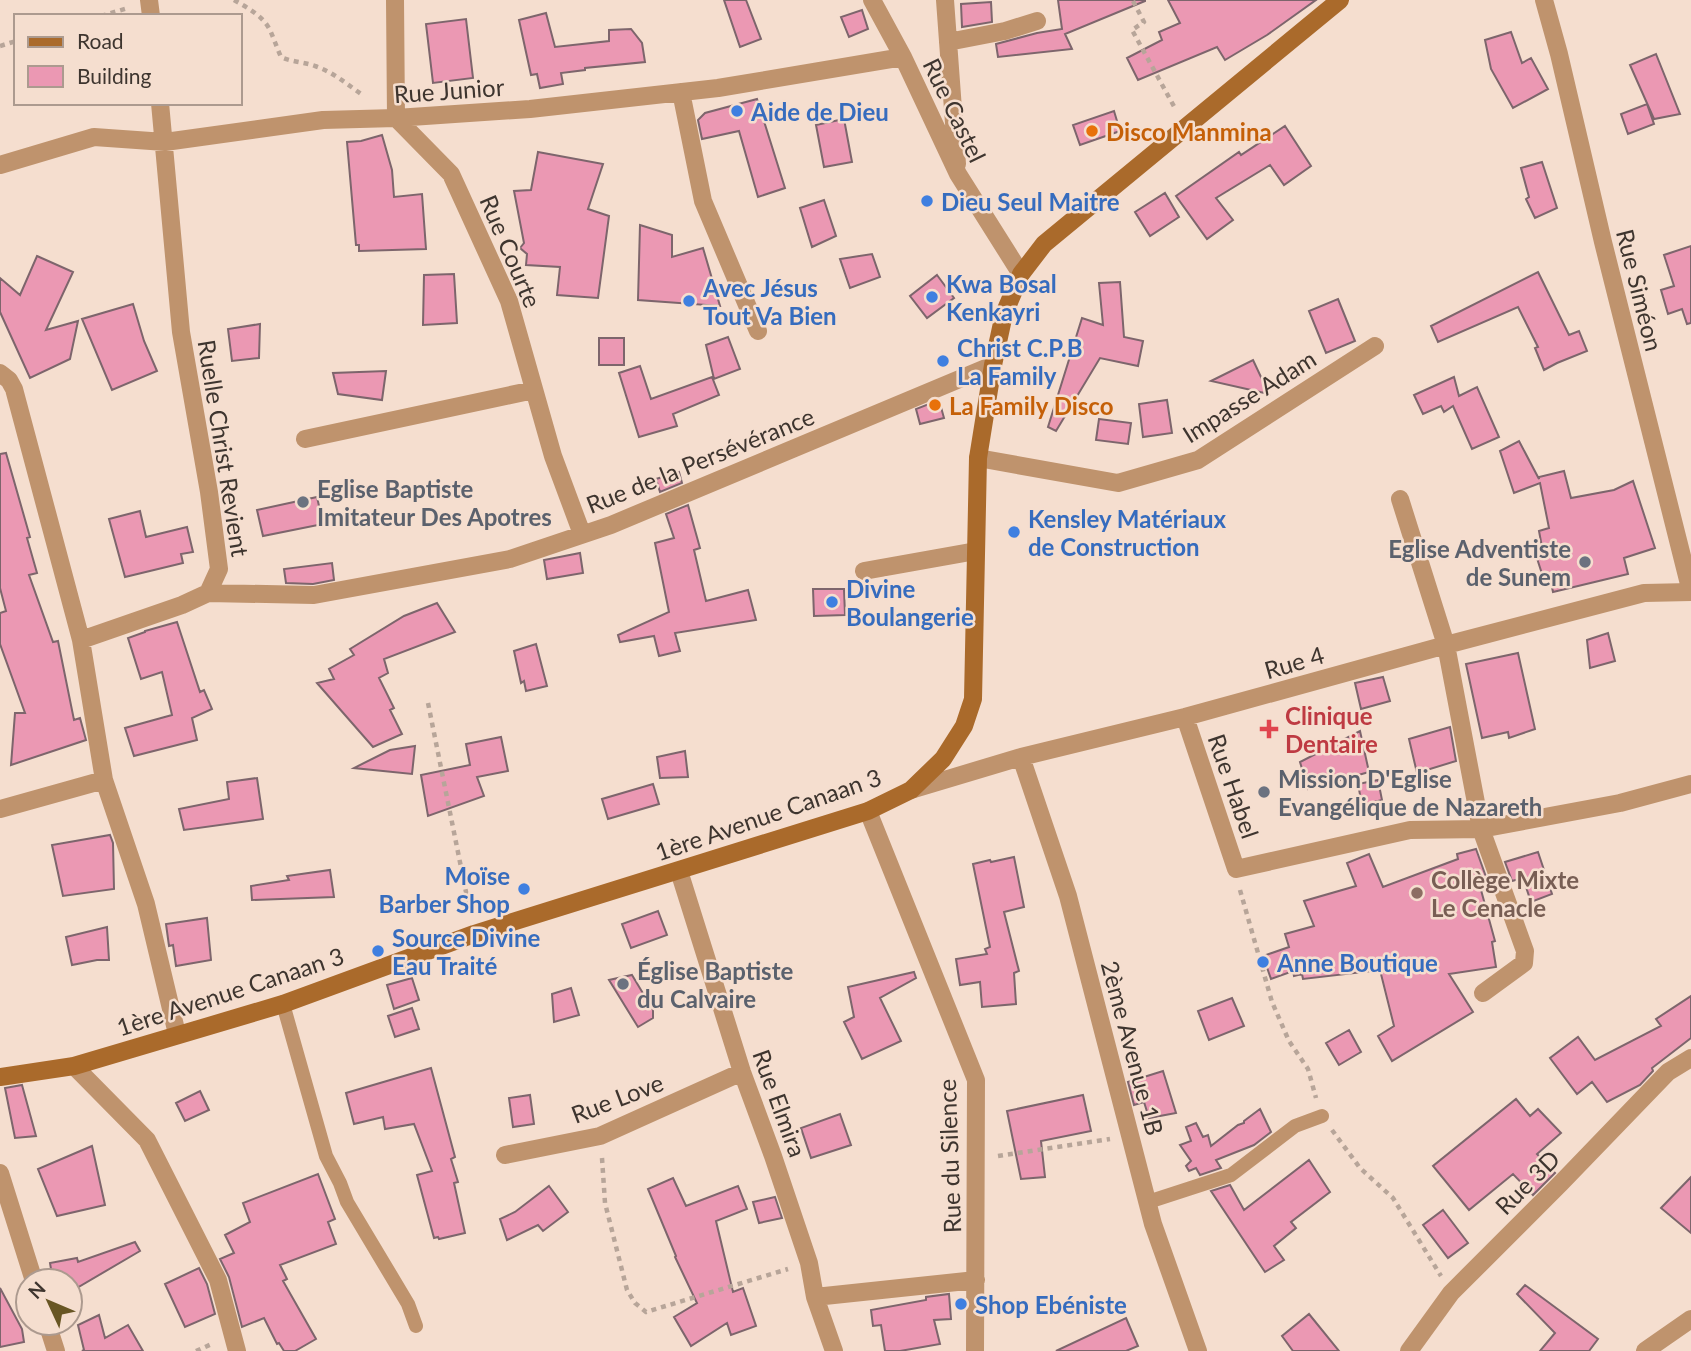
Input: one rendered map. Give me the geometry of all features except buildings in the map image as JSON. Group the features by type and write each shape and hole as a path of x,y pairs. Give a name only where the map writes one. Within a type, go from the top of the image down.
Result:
{"main road":[{"name":"1ère Avenue Canaan 3","path":"0,1077 74,1066 283,1004 474,934 867,811 911,790 943,759 964,726 973,699 978,458 1004,314 1021,274 1044,244 1339,0"}],"street":[{"path":"395,0 396,118"},
{"name":"Rue Castel","path":"872,0 903,57 958,174 1021,274"},
{"path":"945,0 958,174"},
{"name":"Rue Siméon","path":"1544,0 1691,592"},
{"path":"948,42 1005,31 1037,21"},
{"name":"Rue Junior","path":"0,166 94,137 165,142 323,120 530,109 732,86 903,57"},
{"path":"681,92 703,201 758,331"},
{"name":"Ruelle Christ Revient","path":"160,105 181,332 209,492 219,569 208,593"},
{"name":"Rue Courte","path":"396,118 451,174 509,301 553,456 582,534"},
{"name":"Impasse Adam","path":"978,458 1118,483 1198,460 1375,346"},
{"name":"Rue de la Persévérance","path":"208,593 314,595 510,559 611,524 993,365"},
{"path":"0,373 9,380 13,389 81,640 104,780 146,904 177,1034"},
{"path":"305,439 534,390"},
{"path":"1400,499 1446,645 1481,829 1525,951 1524,962 1483,993"},
{"path":"864,571 976,551"},
{"name":"Rue 4","path":"911,790 1021,757 1185,717 1644,593 1691,592"},
{"path":"81,640 182,605 208,593"},
{"name":"Rue Habel","path":"1185,717 1236,869 1410,830 1481,829 1620,803 1691,783"},
{"name":"2ème Avenue 1B","path":"1021,757 1068,896 1153,1224 1198,1351"},
{"path":"0,809 104,780"},
{"name":"Rue du Silence","path":"867,811 976,1080 975,1351"},
{"name":"Rue Elmira","path":"679,871 742,1072 774,1156 809,1263 816,1297 834,1351"},
{"name":"Rue 3D","path":"1409,1351 1451,1293 1668,1072 1691,1058"},
{"path":"74,1066 147,1140 218,1280 237,1351"},
{"name":"Rue Love","path":"505,1155 600,1136 742,1072"},
{"path":"0,1173 30,1267"},
{"path":"816,1297 976,1280"},
{"path":"1645,1351 1691,1319"}],"lane":[{"path":"283,1004 326,1156 347,1202 408,1304 416,1326"},
{"path":"1148,1202 1231,1175 1294,1126 1322,1116"}],"path":[{"path":"234,0 261,17 281,57 330,72 396,118"},
{"path":"1133,1 1143,22 1132,30 1181,120"},
{"path":"428,702 474,934"},
{"path":"600,1136 605,1203 626,1290 646,1312 809,1263"},
{"path":"976,1159 1131,1136"}],"place":[{"name":"Aide de Dieu","path":"737,111"},
{"name":"Disco Manmina","path":"1092,131"},
{"name":"Dieu Seul Maitre","path":"927,201"},
{"name":"Kwa Bosal Kenkayri","path":"932,297"},
{"name":"Avec Jésus Tout Va Bien","path":"689,301"},
{"name":"Christ C.P.B La Family","path":"943,361"},
{"name":"La Family Disco","path":"935,405"},
{"name":"Eglise Baptiste Imitateur Des Apotres","path":"303,502"},
{"name":"Kensley Matériaux de Construction","path":"1014,532"},
{"name":"Eglise Adventiste de Sunem","path":"1585,562"},
{"name":"Divine Boulangerie","path":"832,602"},
{"name":"Clinique Dentaire","path":"1269,729"},
{"name":"Mission D'Eglise Evangélique de Nazareth","path":"1264,792"},
{"name":"Moïse Barber Shop","path":"524,889"},
{"name":"Collège Mixte Le Cenacle","path":"1417,893"},
{"name":"Source Divine Eau Traité","path":"378,951"},
{"name":"Anne Boutique","path":"1263,962"},
{"name":"Église Baptiste du Calvaire","path":"623,984"},
{"name":"Shop Ebéniste","path":"961,1304"}]}
